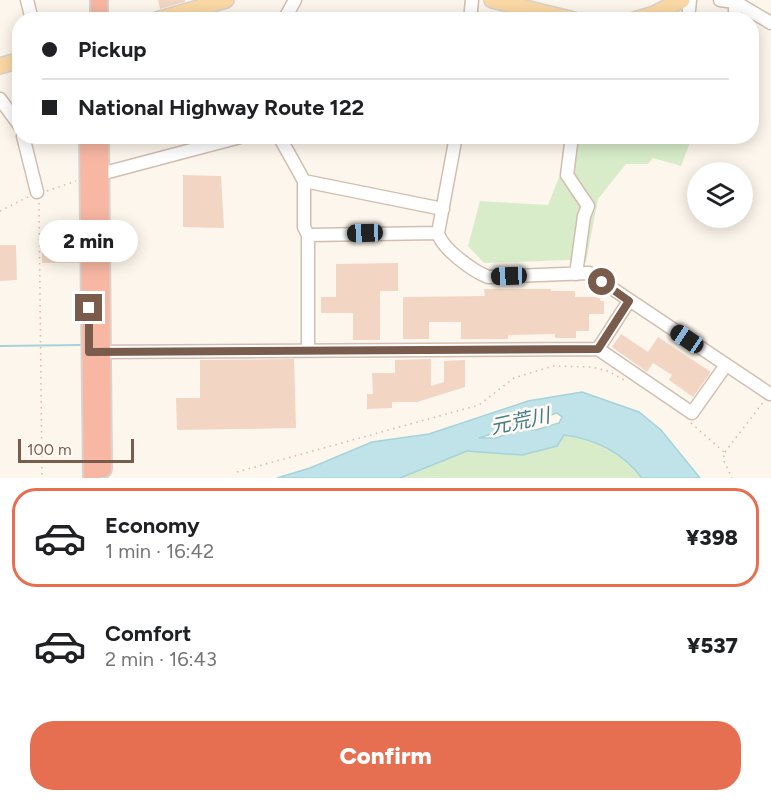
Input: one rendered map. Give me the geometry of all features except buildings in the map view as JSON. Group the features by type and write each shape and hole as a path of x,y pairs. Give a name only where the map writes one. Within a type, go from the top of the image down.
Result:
{"highway":[{"path":"89,144 94,175 96,352 92,478"},
{"path":"94,175 99,144"},
{"path":"96,352 103,478"}],"main road":[{"path":"185,12 226,0"},
{"path":"492,0 541,12"},
{"path":"658,12 682,0"}],"street":[{"path":"720,0 733,1 754,12"},
{"path":"0,99 12,115"},
{"path":"25,144 37,192"},
{"path":"94,175 213,144"},
{"path":"283,144 304,181 304,227 308,235 308,350"},
{"path":"455,144 438,233 440,241 475,272 488,277 589,273 770,394"},
{"path":"571,144 567,175 588,206 584,216 576,274"},
{"path":"304,181 443,209"},
{"path":"308,235 438,233"},
{"path":"598,349 629,301"},
{"path":"96,352 598,349 692,414 726,365"}],"path":[{"path":"37,192 42,478"},
{"path":"237,472 479,405 514,378 552,366 592,367 608,371 624,380"},
{"path":"732,478 723,459 725,453 770,394"},
{"path":"690,423 725,453"}],"green space":[{"path":"572,144 689,144 681,166 653,158 648,164 626,164 598,199 586,262 569,260 484,263 468,246 480,201 548,205"},
{"path":"564,435 608,448 626,461 642,478 400,478 467,451 522,455 557,446"}],"water":[{"name":"元荒川","path":"582,392 639,412 661,430 700,478 642,478 626,461 608,448 564,435 557,446 522,455 467,451 400,478 277,478 310,468 372,442 429,434 528,401","holes":["557,413 562,417 559,423 536,430 520,429 496,438 479,438"]}],"waterway":[{"path":"0,346 80,345"}],"route":[{"path":"89,308 89,352 598,349 629,301 602,282"}]}
